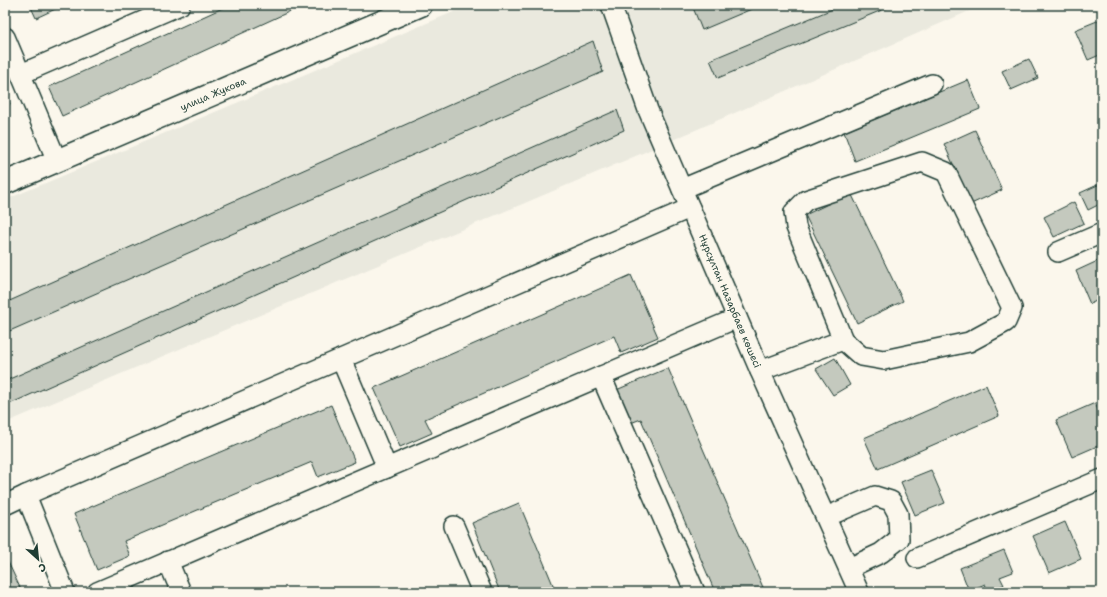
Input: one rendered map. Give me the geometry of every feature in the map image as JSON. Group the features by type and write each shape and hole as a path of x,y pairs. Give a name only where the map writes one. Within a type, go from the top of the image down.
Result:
{"main road":[{"name":"улица Жукова","path":"5,183 421,5"}],"street":[{"path":"21,74 180,5"},
{"name":"Нұрсұлтан Назарбаев көшесі","path":"611,5 648,110 760,371 859,592"},
{"path":"5,37 57,161"},
{"path":"682,189 932,84"},
{"path":"922,162 946,172 1012,308 1006,322 969,342 884,360 861,356 843,340 796,227 794,212 806,200 922,162"},
{"path":"5,505 690,208"},
{"path":"1058,252 1102,233"},
{"path":"96,592 738,318"},
{"path":"760,371 843,340"},
{"path":"341,359 387,468"},
{"path":"601,376 695,592"},
{"path":"916,558 1102,479"},
{"path":"26,495 64,592"},
{"path":"826,517 876,496 891,501 898,514 899,539 881,553 849,568"},
{"path":"454,526 482,592"},
{"path":"168,561 181,592"}],"shaded area":[{"path":"470,5 983,5 638,155 5,423 5,200"}],"building":[{"path":"30,5 64,5 36,18"},
{"path":"229,5 293,5 295,9 62,116 49,87"},
{"path":"692,5 761,5 702,30"},
{"path":"842,5 894,5 718,78 710,60"},
{"path":"1102,19 1102,54 1088,60 1075,30"},
{"path":"593,41 603,72 5,333 5,303"},
{"path":"1029,59 1038,78 1011,90 1002,71"},
{"path":"968,80 980,109 855,161 844,132"},
{"path":"5,93 10,104 5,107"},
{"path":"617,110 624,130 5,406 5,381"},
{"path":"975,130 1002,190 971,204 944,144"},
{"path":"1102,183 1102,203 1088,210 1080,193"},
{"path":"851,193 903,301 857,323 805,215"},
{"path":"1074,202 1084,223 1054,237 1044,217"},
{"path":"1102,259 1102,298 1090,304 1076,271"},
{"path":"631,275 658,337 621,353 614,336 425,419 432,433 400,447 374,388"},
{"path":"835,358 850,385 833,395 816,369"},
{"path":"668,368 765,592 715,592 641,419 628,424 614,391"},
{"path":"986,385 999,416 878,469 864,438"},
{"path":"1095,403 1102,420 1102,444 1072,457 1056,420"},
{"path":"331,405 355,462 318,477 312,462 124,541 130,556 97,570 74,514"},
{"path":"931,470 945,503 915,515 901,482"},
{"path":"519,503 556,592 500,592 472,523"},
{"path":"1065,522 1081,559 1049,573 1033,536"},
{"path":"1004,550 1013,572 1000,577 1004,585 988,591 985,584 969,591 960,568"},
{"path":"8,562 22,592 5,592 5,563"}]}
